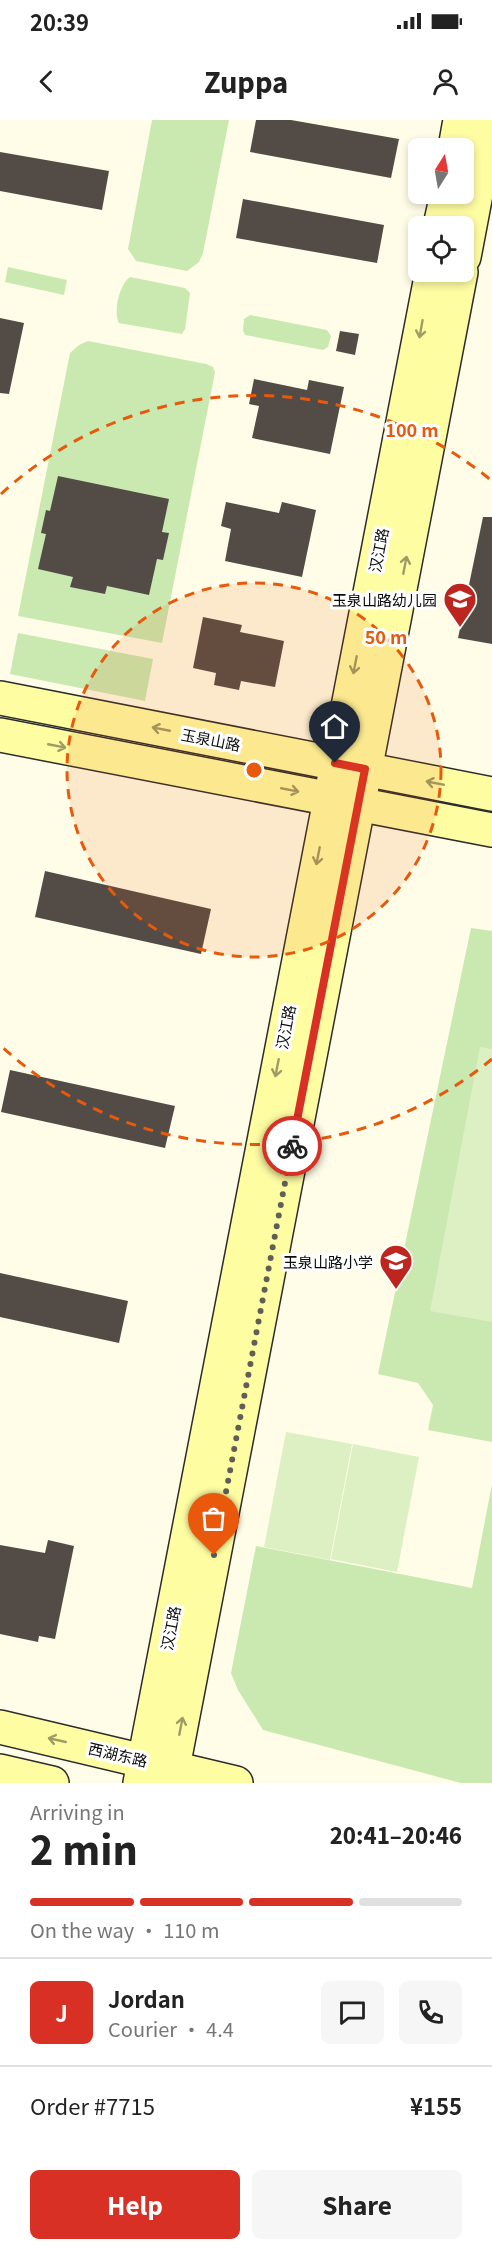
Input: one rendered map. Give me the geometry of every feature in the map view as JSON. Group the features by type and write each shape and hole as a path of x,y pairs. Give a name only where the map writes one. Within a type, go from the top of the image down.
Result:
{"street":[{"path":"457,138 460,120"},
{"path":"472,216 490,120"},
{"name":"汉江路","path":"157,1773 344,801 430,282"},
{"name":"汉江路","path":"350,766 459,282"},
{"name":"玉泉山路","path":"0,698 492,794"},
{"path":"0,735 492,830"},
{"name":"西湖东路","path":"0,1727 157,1773 236,1783"},
{"path":"0,1772 52,1783"}],"green space":[{"path":"152,120 229,120 203,253 199,262 187,271 136,261 128,249"},
{"path":"8,267 67,280 64,295 5,282"},
{"path":"130,277 185,288 190,293 185,329 182,334 119,323 118,299 123,286"},
{"path":"250,315 327,330 331,336 328,347 323,350 245,335 244,319"},
{"path":"88,341 206,364 213,367 215,372 162,643 18,616 70,353"},
{"path":"18,633 153,659 145,701 10,674"},
{"path":"471,928 492,931 492,1442 428,1430 433,1405 418,1383 378,1374"},
{"path":"480,1047 492,1049 492,1322 430,1311"},
{"path":"286,1432 352,1444 330,1560 264,1547"},
{"path":"353,1444 419,1457 397,1572 331,1559"},
{"path":"492,1484 492,1783 461,1783 263,1730 238,1690 231,1673 256,1546 472,1588"}],"building":[{"path":"256,120 291,120 399,139 391,178 250,152"},
{"path":"0,152 109,171 102,210 0,191"},
{"path":"243,199 384,225 377,263 236,238"},
{"path":"0,318 24,323 9,394 0,393"},
{"path":"340,331 359,334 355,355 336,351"},
{"path":"254,379 307,390 309,380 344,387 330,454 252,438 259,406 249,404"},
{"path":"58,476 169,499 162,532 169,533 163,560 157,559 149,595 107,586 105,594 70,587 73,577 38,569 46,534 41,533 46,510 50,511"},
{"path":"226,502 279,513 282,502 316,510 302,577 225,561 231,529 221,526"},
{"path":"483,517 492,517 492,644 458,638"},
{"path":"203,617 242,625 240,632 284,641 275,687 241,681 239,690 214,685 216,673 193,668"},
{"path":"45,871 211,909 201,954 35,917"},
{"path":"10,1070 175,1106 165,1148 1,1112"},
{"path":"0,1273 128,1301 119,1343 0,1317"},
{"path":"48,1540 74,1546 55,1639 39,1636 38,1642 0,1634 0,1545 45,1553"}],"way so far":[{"path":"214,1555 292,1146"}],"place":[{"name":"玉泉山路幼儿园","path":"460,628"},
{"name":"玉泉山路小学","path":"396,1290"}],"route":[{"path":"292,1146 365,769 335,763"}]}
